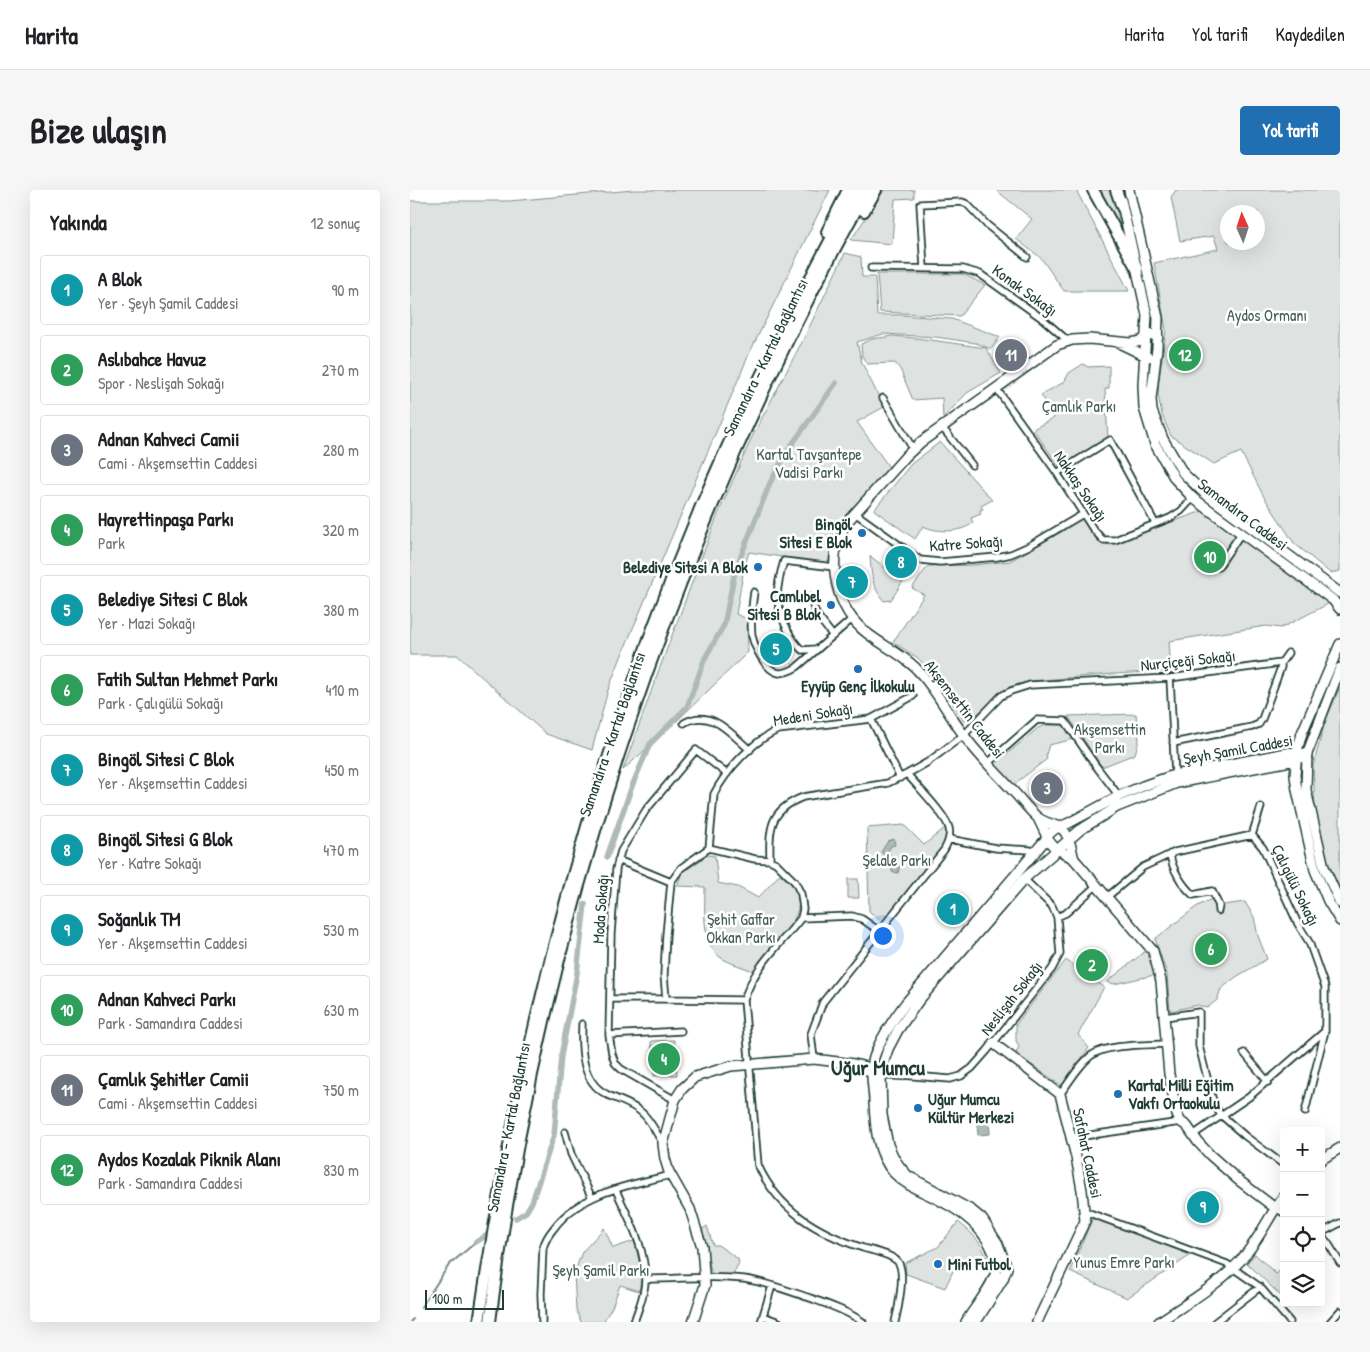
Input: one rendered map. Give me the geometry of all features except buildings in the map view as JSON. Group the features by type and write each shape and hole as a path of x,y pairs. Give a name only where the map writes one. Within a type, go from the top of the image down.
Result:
{"highway":[{"path":"760,387 774,337 848,190"},
{"name":"Samandıra - Kartal Bağlantısı","path":"479,1322 519,1090 552,948 591,810 632,686 703,503 760,387 806,285 857,190"},
{"name":"Samandıra - Kartal Bağlantısı","path":"490,1322 507,1207 541,1037 580,885 638,699 677,594 760,387 868,190"},
{"path":"760,387 786,354 825,278 876,190"},
{"path":"1093,190 1137,269"},
{"path":"1117,190 1122,206"}],"street":[{"name":"Samandıra Caddesi","path":"1129,190 1158,318 1152,411 1162,439 1183,473 1204,492 1340,594"},
{"path":"924,268 920,204 962,202 967,204 987,225 1027,257"},
{"name":"Samandıra Caddesi","path":"1122,206 1146,314 1144,408 1155,444 1175,479 1193,498 1333,600 1340,608"},
{"name":"Konak Sokağı","path":"871,268 963,269 980,274 1042,319 1068,341"},
{"name":"Akşemsettin Caddesi","path":"1158,337 1154,334 1141,341 1130,343 1089,339 1068,341 1057,345 941,426 913,449 841,530 834,567 840,594 852,619 862,629 906,660 922,675 964,735 1038,817 1047,838 1058,849 1074,859 1152,951 1160,971 1164,1000 1166,1044 1173,1095 1180,1122"},
{"path":"1114,341 1150,358 1156,357"},
{"name":"Nakkaş Sokağı","path":"996,388 1057,473 1098,536 1103,540 1115,540 1175,515 1193,498"},
{"path":"883,398 913,449"},
{"path":"941,426 972,465"},
{"path":"1057,473 1110,440 1155,523"},
{"name":"Katre Sokağı","path":"855,513 920,560 940,562 1011,554 1029,546 1083,514"},
{"path":"1218,567 1242,532"},
{"path":"818,649 802,650 796,645 779,611 777,600 778,582 784,561 834,567"},
{"path":"754,592 751,617 752,638 773,671 780,673 788,672 797,667 852,619"},
{"path":"810,597 816,614 833,636"},
{"path":"1340,644 1305,726 1296,756 1295,776 1315,870 1328,901 1340,921"},
{"path":"1173,743 1259,724 1281,663 1288,653"},
{"name":"Nurçiçeği Sokağı","path":"770,860 771,825 780,810 790,802 803,797 888,783 900,778 928,762 964,735 1001,696 1011,690 1030,685 1170,678 1281,663"},
{"path":"1340,668 1307,754 1306,790 1324,867 1340,903"},
{"path":"1170,678 1176,779"},
{"path":"871,719 913,696"},
{"path":"684,723 698,718 705,718 720,724 750,750"},
{"name":"Medeni Sokağı","path":"709,848 714,794 727,774 750,750 768,735 778,730 871,719 900,778"},
{"path":"988,763 1037,720 1065,721 1119,796"},
{"name":"Moda Sokağı","path":"675,1100 621,1069 615,1063 612,1054 609,1036 611,934 616,869 621,850 646,810 696,750 727,774"},
{"name":"Şeyh Şamil Caddesi","path":"966,1322 993,1281 997,1269 997,1261 986,1237 974,1223 943,1201 905,1183 893,1172 885,1158 875,1126 872,1072 874,1061 885,1034 904,1004 1036,852 1051,832 1119,796 1176,779 1307,754"},
{"name":"Şeyh Şamil Caddesi","path":"976,1322 1003,1279 1007,1268 1005,1258 982,1218 971,1210 908,1176 900,1167 888,1145 882,1115 883,1070 888,1049 894,1037 919,1000 1024,879 1092,822 1176,779 1276,764 1296,756"},
{"path":"1276,764 1291,770 1295,776"},
{"path":"814,1060 810,1034 823,1002 944,850 949,839 947,821 907,774"},
{"path":"1252,835 1261,807"},
{"name":"Akşemsettin Caddesi","path":"1038,817 1060,828 1069,840 1074,859"},
{"name":"Çalıgülü Sokağı","path":"1107,897 1143,867 1170,854 1252,835 1263,848 1298,924 1309,942 1325,987 1325,1031 1305,1112"},
{"path":"949,839 996,848 1036,852"},
{"path":"666,999 666,945 671,882 681,868 709,848 755,860 770,860 781,867 795,882 801,894 802,918 759,967 744,1000 758,1165 764,1178 775,1193 795,1214 814,1228 898,1261 901,1268 901,1278 899,1308 895,1322"},
{"path":"1170,854 1171,862 1189,891 1193,895 1212,890 1220,906 1218,911"},
{"path":"618,860 671,882"},
{"path":"1024,879 1052,906 1057,917 1066,913 1097,885"},
{"path":"802,918 852,916 862,919 879,931"},
{"name":"Neslişah Sokağı","path":"902,1075 950,1079 961,1076 972,1068 1052,969 1060,954 1057,917"},
{"path":"610,999 744,1000"},
{"path":"1164,1017 1199,1012 1199,1046 1214,1105 1221,1115 1245,1136 1280,1162"},
{"path":"582,1024 581,1051 584,1066 593,1082 604,1093 642,1112 663,1144"},
{"path":"1193,1135 1268,1082 1325,1031"},
{"path":"609,1036 681,1032"},
{"name":"Safahat Caddesi","path":"993,1044 1060,1094 1076,1157 1085,1221 1037,1322"},
{"path":"1060,1094 1081,1066 1093,1054 1106,1049 1166,1044"},
{"path":"1244,1053 1268,1082"},
{"path":"693,1322 704,1291 705,1278 702,1247 690,1209 665,1159 663,1144 675,1100 682,1088 695,1077 731,1066 814,1060 835,1061 862,1066 872,1072 883,1070 902,1075"},
{"path":"862,1066 874,1061 880,1062 883,1070"},
{"path":"1070,1138 1180,1122 1188,1126 1210,1155 1280,1211"},
{"path":"565,1132 571,1154 592,1198"},
{"path":"1325,1157 1340,1148"},
{"path":"542,1322 544,1242 564,1216 576,1206 592,1198 672,1175"},
{"path":"616,1190 639,1241 645,1281 644,1292 634,1322"},
{"path":"1160,1322 1190,1303 1242,1260 1280,1201"},
{"path":"1084,1211 1227,1264 1260,1287 1286,1321"},
{"path":"1325,1232 1340,1224"},
{"path":"1325,1239 1340,1263"},
{"path":"645,1281 705,1278 743,1279 772,1286 833,1306 850,1313 863,1322"},
{"path":"772,1286 762,1319 779,1322"},
{"path":"1215,1322 1260,1287"},
{"path":"1330,1322 1340,1311"}],"green space":[{"path":"633,190 830,190 749,354 623,652 608,690 592,750 546,734 457,655 410,655 410,201 509,201"},
{"path":"884,190 914,190 914,198 895,199 892,244 851,240"},
{"path":"996,190 1076,190 1129,291 1064,291 1041,258 1016,239 1032,219"},
{"path":"1100,190 1111,190 1123,233"},
{"name":"Aydos Ormanı","path":"1176,190 1340,190 1340,571 1330,573 1294,543 1264,497 1241,452 1214,464 1171,436 1162,415 1158,395 1166,330 1154,263 1218,249 1214,236 1180,241 1171,197"},
{"name":"Kartal Tavşantepe Vadisi Parkı","path":"845,253 861,257 862,277 875,277 877,315 952,319 1000,337 991,349 976,343 936,337 883,334 857,342 862,363 884,407 857,422 889,467 855,505 833,535 828,564 749,552 744,568 736,614 747,619 748,652 623,770 718,514 752,437 804,338"},
{"path":"877,274 963,274 985,285 960,316 880,312"},
{"path":"893,336 986,348 1001,373 967,393 943,418 942,398 913,400 900,369 895,363 867,364 862,356 861,344 872,339"},
{"name":"Çamlık Parkı","path":"1083,364 1088,367 1109,366 1109,388 1105,389 1108,438 1061,469 1033,429 1054,418 1041,395 1064,382 1069,373"},
{"path":"940,442 992,500 981,506 983,509 980,510 981,514 971,518 973,523 968,526 962,529 942,531 923,526 915,539 874,510 911,464"},
{"path":"1205,510 1332,602 1281,628 1266,626 1169,641 1171,671 1031,681 1009,687 977,714 964,722 938,679 918,658 893,642 924,595 912,588 928,566 974,565 1010,561 1063,531 1080,516 1097,540 1109,545"},
{"path":"870,556 903,581 891,600 884,601 877,591 872,574"},
{"path":"1340,687 1340,891 1325,863 1315,811 1313,766 1325,722"},
{"name":"Akşemsettin Parkı","path":"1136,714 1139,740 1135,754 1102,767 1068,716"},
{"name":"Akşemsettin Parkı","path":"1046,725 1064,725 1074,739 1049,745 1046,754 1047,759 1013,785 994,765 1038,728"},
{"name":"Şelale Parkı","path":"904,825 924,845 946,827 947,836 944,846 882,922 869,911 867,828"},
{"name":"Şehit Gaffar Okkan Parkı","path":"708,855 715,856 718,883 738,887 758,898 780,874 792,885 798,896 798,908 794,919 753,971 723,959 710,945 705,926 705,887 677,886 682,873"},
{"path":"848,879 858,879 859,898 848,898"},
{"path":"1213,898 1223,905 1245,902 1254,917 1258,936 1267,959 1236,977 1221,989 1217,1000 1207,1008 1198,1005 1170,1011 1167,974 1155,939 1196,907"},
{"path":"1148,949 1159,974 1114,984 1107,982"},
{"path":"1066,960 1104,987 1078,1035 1089,1048 1062,1086 1016,1054 1019,1046 1016,1041 1016,1024"},
{"path":"674,1040 677,1075 654,1076 651,1041"},
{"name":"Yunus Emre Parkı","path":"1093,1217 1191,1255 1127,1298 1070,1272"},
{"path":"958,1222 975,1238 983,1249 993,1270 956,1265 945,1288 906,1274 905,1263 938,1247"},
{"path":"707,1226 713,1245 718,1245 738,1259 739,1263 732,1276 712,1275 701,1230"},
{"name":"Şeyh Şamil Parkı","path":"604,1228 613,1248 634,1241 640,1266 641,1279 639,1291 620,1285 612,1307 603,1322 581,1322 576,1309 574,1274 582,1252"},
{"path":"1255,1254 1276,1274 1280,1270 1280,1295 1247,1263"}],"shaded area":[{"path":"894,839 895,845 891,846 888,851 892,858 900,864 898,873 892,872 892,865 881,852 888,841"},
{"path":"989,1116 990,1134 978,1135 976,1117"}],"waterway":[{"path":"607,857 632,786 650,744 687,707 705,658 724,625 735,571 770,483 788,450 836,383"},
{"path":"516,1218 526,1212 532,1202 554,1135 561,1056 577,973 585,904"},
{"path":"476,1242 487,1235"},
{"path":"421,1307 449,1265 476,1242"},
{"path":"410,1322 413,1319"}],"place":[{"name":"Çamlık Şehitler Camii","path":"1011,355"},
{"name":"Aydos Kozalak Piknik Alanı","path":"1185,355"},
{"name":"Bingöl Sitesi E Blok","path":"862,533"},
{"name":"Adnan Kahveci Parkı","path":"1210,557"},
{"name":"Bingöl Sitesi G Blok","path":"901,562"},
{"name":"Belediye Sitesi A Blok","path":"758,567"},
{"name":"Bingöl Sitesi C Blok","path":"852,582"},
{"name":"Camlıbel Sitesi B Blok","path":"831,605"},
{"name":"Belediye Sitesi C Blok","path":"776,649"},
{"name":"Eyyüp Genç İlkokulu","path":"858,669"},
{"name":"Adnan Kahveci Camii","path":"1047,788"},
{"name":"A Blok","path":"953,909"},
{"name":"Fatih Sultan Mehmet Parkı","path":"1211,949"},
{"name":"Aslıbahce Havuz","path":"1092,965"},
{"name":"Hayrettinpaşa Parkı","path":"664,1059"},
{"name":"Kartal Milli Eğitim Vakfı Ortaokulu","path":"1118,1094"},
{"name":"Uğur Mumcu Kültür Merkezi","path":"918,1108"},
{"name":"Soğanlık TM","path":"1203,1207"},
{"name":"Mini Futbol","path":"938,1264"}],"district":[{"name":"Uğur Mumcu","path":"878,1068"}]}
